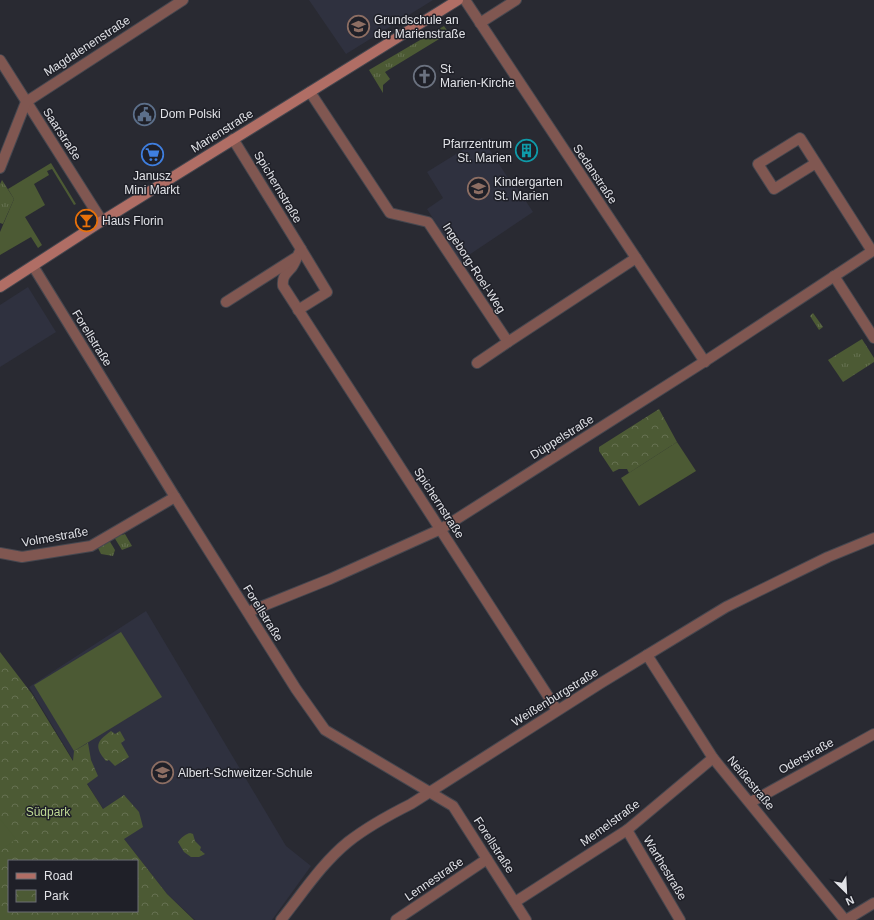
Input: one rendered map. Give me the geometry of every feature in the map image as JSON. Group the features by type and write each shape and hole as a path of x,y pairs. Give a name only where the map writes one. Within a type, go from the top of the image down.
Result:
{"street":[{"name":"Magdalenenstraße","path":"26,102 183,0"},
{"name":"Marienstraße","path":"0,287 102,221 458,0"},
{"name":"Sedanstraße","path":"465,0 705,362"},
{"path":"480,23 516,0"},
{"name":"Saarstraße","path":"0,60 102,221"},
{"name":"Ingeborg-Roel-Weg","path":"310,92 390,213 428,222 508,342"},
{"path":"0,168 26,102"},
{"name":"Düppelstraße","path":"248,612 337,576 441,529 705,362 873,250 800,138 758,164 774,189 816,163"},
{"name":"Spichernstraße","path":"233,139 298,253 327,292 298,310"},
{"path":"226,302 298,253"},
{"name":"Spichernstraße","path":"298,253 282,280 283,286 557,710"},
{"path":"477,363 636,258"},
{"name":"Forellstraße","path":"33,266 175,498 296,689 325,730 453,806 526,920"},
{"path":"834,276 874,338"},
{"name":"Volmestraße","path":"0,553 22,557 91,546 175,498"},
{"name":"Weißenburgstraße","path":"281,920 323,868 347,843 557,710 726,607 828,557 874,538"},
{"name":"Neißestraße","path":"647,655 713,758 751,802 846,920"},
{"name":"Oderstraße","path":"751,802 874,734"},
{"name":"Memelstraße","path":"515,902 627,830 713,758"},
{"name":"Warthestraße","path":"627,830 680,920"},
{"name":"Lennestraße","path":"396,920 487,859"},
{"path":"846,920 874,904"}],"shaded area":[{"name":"Grundschule an der Marienstraße","path":"309,0 433,0 346,54"},
{"path":"482,138 510,181 514,183 533,212 460,261 427,209 443,198 427,172"},
{"path":"28,287 56,332 0,367 0,305"},
{"name":"Albert-Schweitzer-Schule","path":"146,611 286,846 311,866 272,920 195,920 167,894 124,839 96,798 29,687"}],"green space":[{"path":"444,26 449,33 385,72 390,79 383,85 383,93 369,70"},
{"path":"51,163 76,204 74,205 52,169 47,171 49,175 34,184 45,205 25,217 42,245 38,248 31,237 0,255 0,232 14,199 8,189"},
{"path":"2,180 14,199 3,224 0,223 0,184"},
{"path":"813,313 823,327 819,330 810,316"},
{"path":"862,339 874,358 874,362 843,382 828,360"},
{"path":"659,409 677,442 629,473 627,469 619,469 613,472 599,451 599,447"},
{"path":"677,442 696,471 639,506 621,478"},
{"path":"120,533 122,535 125,534 132,546 122,550 114,537"},
{"path":"109,540 115,550 113,556 101,554 97,546"},
{"path":"121,632 162,697 74,751 34,685"},
{"name":"Südpark","path":"0,652 32,694 73,761 74,751 88,743 91,760 98,776 87,784 103,809 124,795 139,812 143,827 124,839 167,894 194,920 0,920"},
{"path":"111,731 115,734 120,731 125,740 121,743 129,757 115,766 109,760 106,761 98,747 100,740"},
{"path":"0,819 16,839 0,851"},
{"path":"190,833 193,834 195,841 201,847 200,850 205,854 199,857 191,857 184,852 178,842 183,836"}],"place":[{"name":"Grundschule an der Marienstraße","path":"359,27"},
{"name":"St. Marien-Kirche","path":"424,76"},
{"name":"Dom Polski","path":"144,114"},
{"name":"Pfarrzentrum St. Marien","path":"527,151"},
{"name":"Janusz Mini Markt","path":"152,155"},
{"name":"Kindergarten St. Marien","path":"479,189"},
{"name":"Haus Florin","path":"87,221"},
{"name":"Albert-Schweitzer-Schule","path":"162,773"}]}
